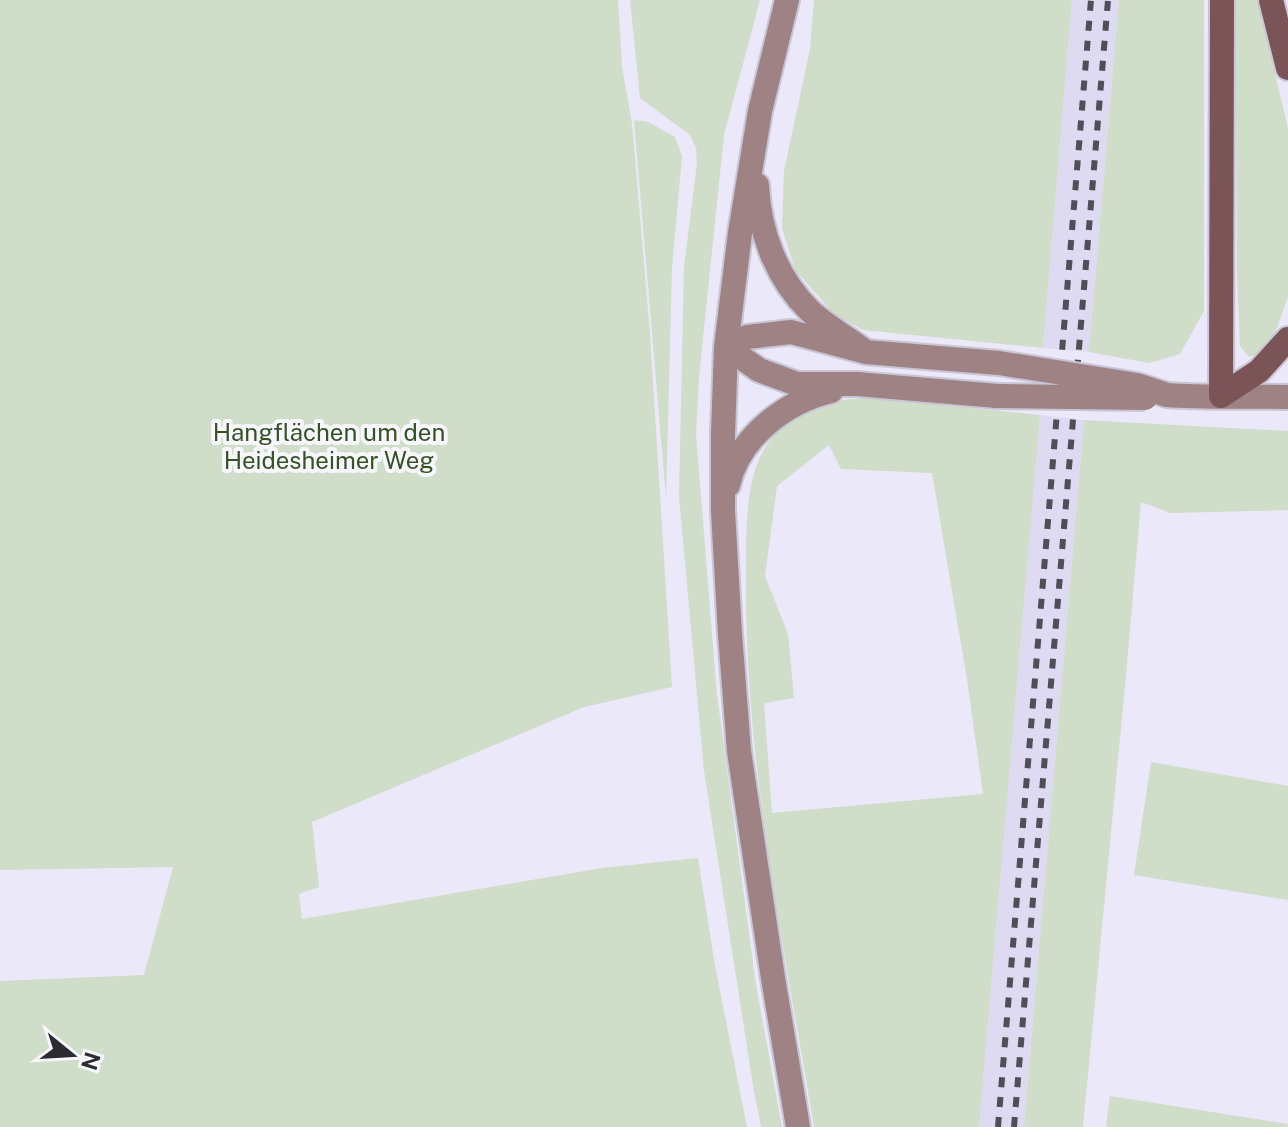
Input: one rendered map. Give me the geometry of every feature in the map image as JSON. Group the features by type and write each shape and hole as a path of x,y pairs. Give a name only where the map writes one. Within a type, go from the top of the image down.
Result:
{"highway":[{"path":"1221,396 1222,0"},
{"path":"1271,0 1288,68"},
{"path":"1221,396 1259,371 1288,339"}],"main road":[{"path":"787,0 760,111 740,233 726,347 723,511 739,751 798,1127"},
{"path":"760,111 756,169 758,208 768,246 785,281 810,311 866,352"},
{"path":"726,347 747,337 791,332 866,352 999,363 1137,385 1167,395"},
{"path":"726,347 759,370 797,384 857,384 997,396 1288,397"},
{"path":"723,511 730,476 747,444 778,413 814,395 857,384"}],"shaded area":[{"path":"1072,0 1119,0 1089,352 1043,348"},
{"path":"1040,415 1084,420 1024,1127 979,1127"}],"green space":[{"name":"Hangflächen um den Heidesheimer Weg","path":"0,0 618,0 650,334 672,687 584,707 312,822 319,887 299,894 302,919 602,868 698,858 715,966 747,1127 0,1127 0,981 144,975 173,867 0,870"},
{"path":"630,0 760,0 724,135 699,377 696,435 717,695 756,985 782,1127 761,1127 753,1085 704,771 679,496 684,267 697,163 696,148 690,135 640,98"},
{"path":"814,0 1072,0 1043,348 863,330 834,314 795,270 782,228 784,171 810,49"},
{"path":"1119,0 1204,0 1204,311 1180,354 1149,363 1089,352"},
{"path":"1235,0 1258,0 1288,129 1288,297 1266,350 1249,357 1240,346 1237,273"},
{"path":"634,120 648,122 675,137 682,156 672,267 666,498"},
{"path":"886,397 1040,415 979,1127 814,1127 759,783 747,644 746,574 749,497 756,468 761,455 782,428 811,409 832,402","holes":["829,445 841,469 932,473 983,794 772,813 764,703 794,698 788,634 765,576 777,486"]},
{"path":"1084,420 1288,431 1288,510 1171,513 1141,502 1083,1127 1024,1127"},
{"path":"1151,762 1288,786 1288,900 1134,875"},
{"path":"1110,1096 1288,1124 1288,1127 1106,1127"}],"railway":[{"path":"998,1127 1091,0"},
{"path":"1014,1127 1108,0"}]}
